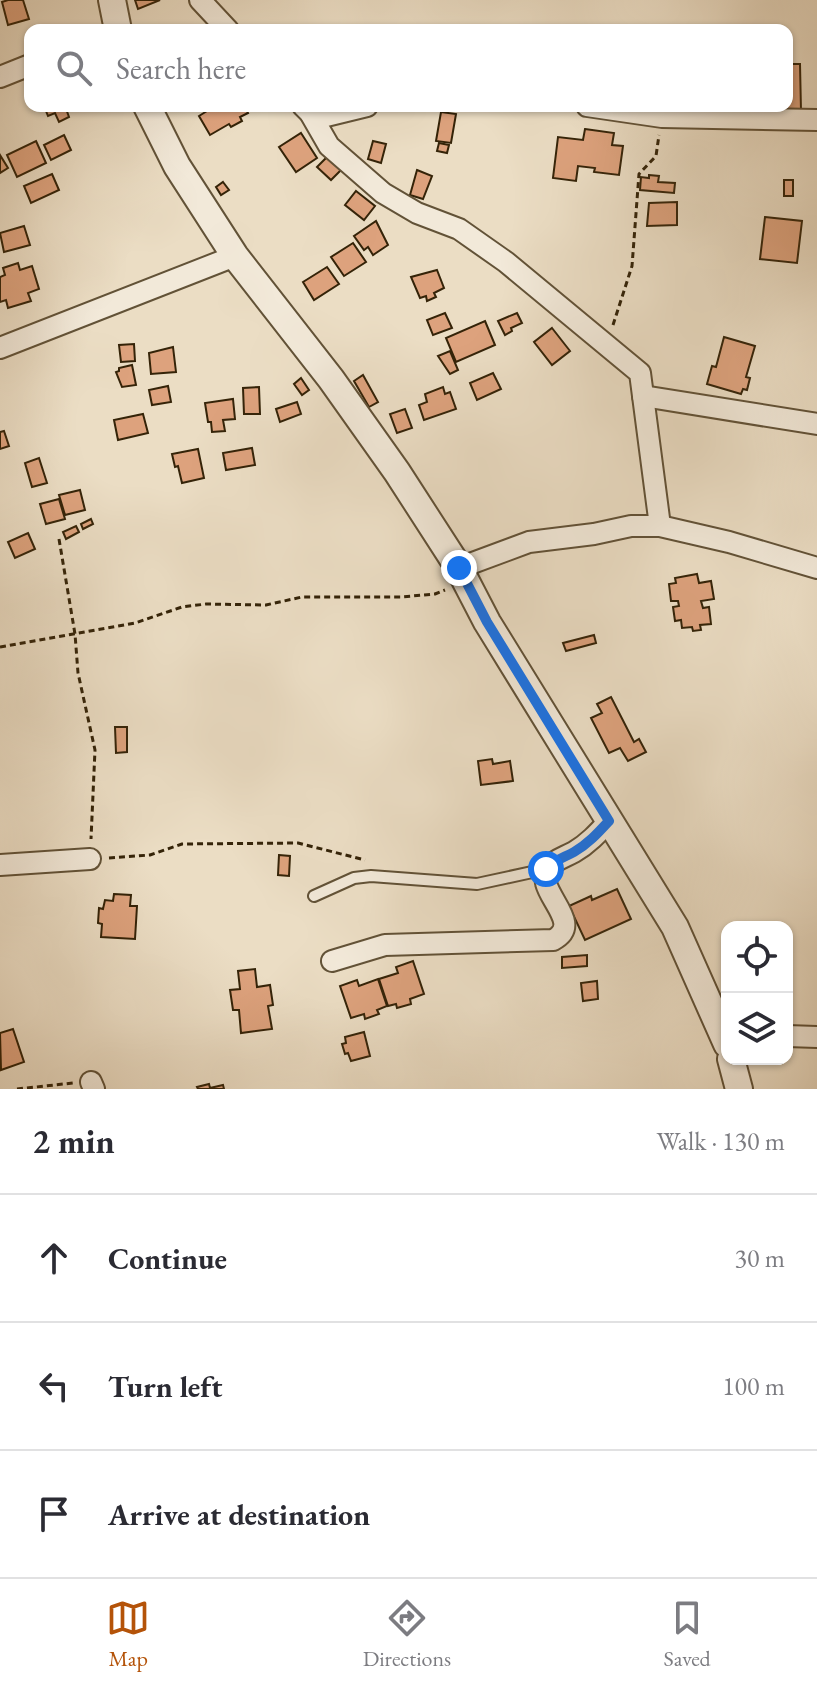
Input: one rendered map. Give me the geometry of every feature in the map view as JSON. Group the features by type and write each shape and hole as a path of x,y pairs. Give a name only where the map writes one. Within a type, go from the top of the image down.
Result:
{"street":[{"path":"112,0 117,24"},
{"path":"200,0 222,24"},
{"path":"0,77 24,67"},
{"path":"150,112 177,166 235,256 331,379 397,472 462,574 487,622 675,927 721,1040"},
{"path":"308,112 329,146 383,193 417,213 459,229 506,262 640,373 660,526"},
{"path":"312,112 322,117 342,112"},
{"path":"628,112 662,117 817,120"},
{"path":"0,348 235,256"},
{"path":"643,396 817,424"},
{"path":"462,574 529,542 631,526 660,526 817,568"},
{"path":"332,961 385,945 553,940 563,935 566,928 546,882 546,869 554,860 575,851 595,837 609,821"},
{"path":"0,865 90,859"},
{"path":"793,1036 817,1037"}],"lane":[{"path":"314,896 354,878 371,876 477,884 546,869"}],"path":[{"path":"608,344 632,266 639,174 656,156 662,117"},
{"path":"59,539 75,634 78,673 95,750 90,859 150,855 182,844 298,843 373,862"},
{"path":"0,647 135,623 182,607 206,604 266,605 302,597 435,594 462,574"},
{"path":"17,1089 92,1085"}],"building":[{"path":"23,0 29,19 8,25 2,2"},
{"path":"135,0 160,0 138,9"},
{"path":"793,64 800,64 801,111 793,111"},
{"path":"46,112 67,112 69,117 59,122 55,113 48,116"},
{"path":"205,112 248,113 240,117 242,121 231,127 229,124 210,135 199,116"},
{"path":"441,112 456,114 451,143 436,141"},
{"path":"585,129 614,133 612,145 623,146 619,175 594,172 595,168 578,166 576,181 553,178 558,137 583,140"},
{"path":"301,133 317,158 296,172 279,147"},
{"path":"64,135 71,150 51,160 44,145"},
{"path":"36,141 46,163 17,177 7,155"},
{"path":"373,141 386,144 381,163 368,159"},
{"path":"439,143 449,145 447,153 437,151"},
{"path":"0,155 8,168 0,173"},
{"path":"328,156 342,169 331,180 317,167"},
{"path":"417,170 432,176 423,199 410,195"},
{"path":"52,174 59,190 31,203 24,186"},
{"path":"649,175 659,176 658,182 675,183 674,193 640,190 641,177 649,178"},
{"path":"784,180 793,180 793,196 784,196"},
{"path":"223,182 229,190 221,195 216,187"},
{"path":"356,191 375,206 364,220 345,205"},
{"path":"677,202 677,225 647,226 649,203"},
{"path":"765,217 802,221 797,263 760,259"},
{"path":"376,221 388,245 373,255 368,247 364,250 354,236"},
{"path":"24,226 30,245 4,252 0,233"},
{"path":"353,243 366,262 344,276 331,257"},
{"path":"18,263 20,270 32,266 39,289 28,293 31,301 8,308 6,300 0,302 0,277 5,275 3,268"},
{"path":"327,267 339,284 314,300 303,282"},
{"path":"437,270 444,288 427,301 426,296 420,298 411,277"},
{"path":"445,313 452,328 433,335 427,320"},
{"path":"517,313 522,323 505,335 498,321"},
{"path":"485,321 495,345 456,362 446,338"},
{"path":"552,328 570,351 552,365 534,342"},
{"path":"724,337 755,346 746,377 750,378 747,390 743,389 741,394 707,384 712,366 716,367"},
{"path":"134,344 135,361 121,362 119,345"},
{"path":"173,347 176,372 151,374 149,353"},
{"path":"450,351 458,370 450,374 438,356"},
{"path":"132,365 136,385 122,387 116,372 119,368"},
{"path":"493,373 501,389 477,400 470,383"},
{"path":"363,375 378,402 369,407 354,381"},
{"path":"301,378 309,390 302,395 294,384"},
{"path":"168,386 171,402 152,405 149,390"},
{"path":"259,387 260,414 244,414 243,388"},
{"path":"443,387 445,394 450,392 456,409 424,420 419,405 427,402 425,394"},
{"path":"233,399 235,419 223,420 225,431 212,432 205,403"},
{"path":"297,402 301,414 280,422 276,409"},
{"path":"405,409 412,428 397,433 390,414"},
{"path":"143,414 148,433 118,440 114,420"},
{"path":"4,431 9,446 0,449 0,432"},
{"path":"252,448 255,465 226,470 223,453"},
{"path":"198,449 204,478 182,483 172,454"},
{"path":"39,458 47,483 32,487 25,463"},
{"path":"80,490 85,510 65,515 59,495"},
{"path":"59,499 65,519 46,524 40,504"},
{"path":"91,519 93,524 83,529 81,524"},
{"path":"76,526 79,532 66,539 63,532"},
{"path":"28,533 35,549 15,558 8,542"},
{"path":"697,574 699,583 711,581 714,599 701,601 703,608 709,607 711,624 700,625 701,630 693,631 692,627 682,628 681,620 675,621 673,607 679,606 678,601 671,601 669,584 676,583 675,578"},
{"path":"594,635 596,643 566,651 563,643"},
{"path":"611,697 634,742 639,739 646,752 628,761 620,748 609,753 591,718 602,713 597,704"},
{"path":"115,727 127,727 127,752 116,753"},
{"path":"492,759 493,764 510,761 513,781 481,785 478,761"},
{"path":"279,855 290,856 289,876 278,875"},
{"path":"617,889 631,919 585,940 569,906"},
{"path":"114,894 131,895 130,906 137,906 135,939 101,937 99,908 103,909 105,900 113,901"},
{"path":"587,955 587,966 562,968 562,957"},
{"path":"413,961 424,994 410,999 411,1004 397,1008 396,1004 388,1006 379,979 398,973 396,967"},
{"path":"255,969 257,987 270,985 273,1005 268,1006 272,1029 241,1033 239,1010 233,1010 230,990 240,989 238,971"},
{"path":"378,979 387,1006 377,1010 379,1014 365,1019 364,1014 351,1018 340,986 357,980 359,986"},
{"path":"597,981 598,999 583,1001 581,983"},
{"path":"13,1029 24,1062 1,1070 0,1033"},
{"path":"364,1032 370,1056 351,1061 342,1044 346,1043 345,1037"},
{"path":"209,1084 210,1088 223,1085 224,1089 198,1089 197,1087"}],"route":[{"path":"459,568 487,622 609,821 595,837 575,851 554,860 546,869"}]}
